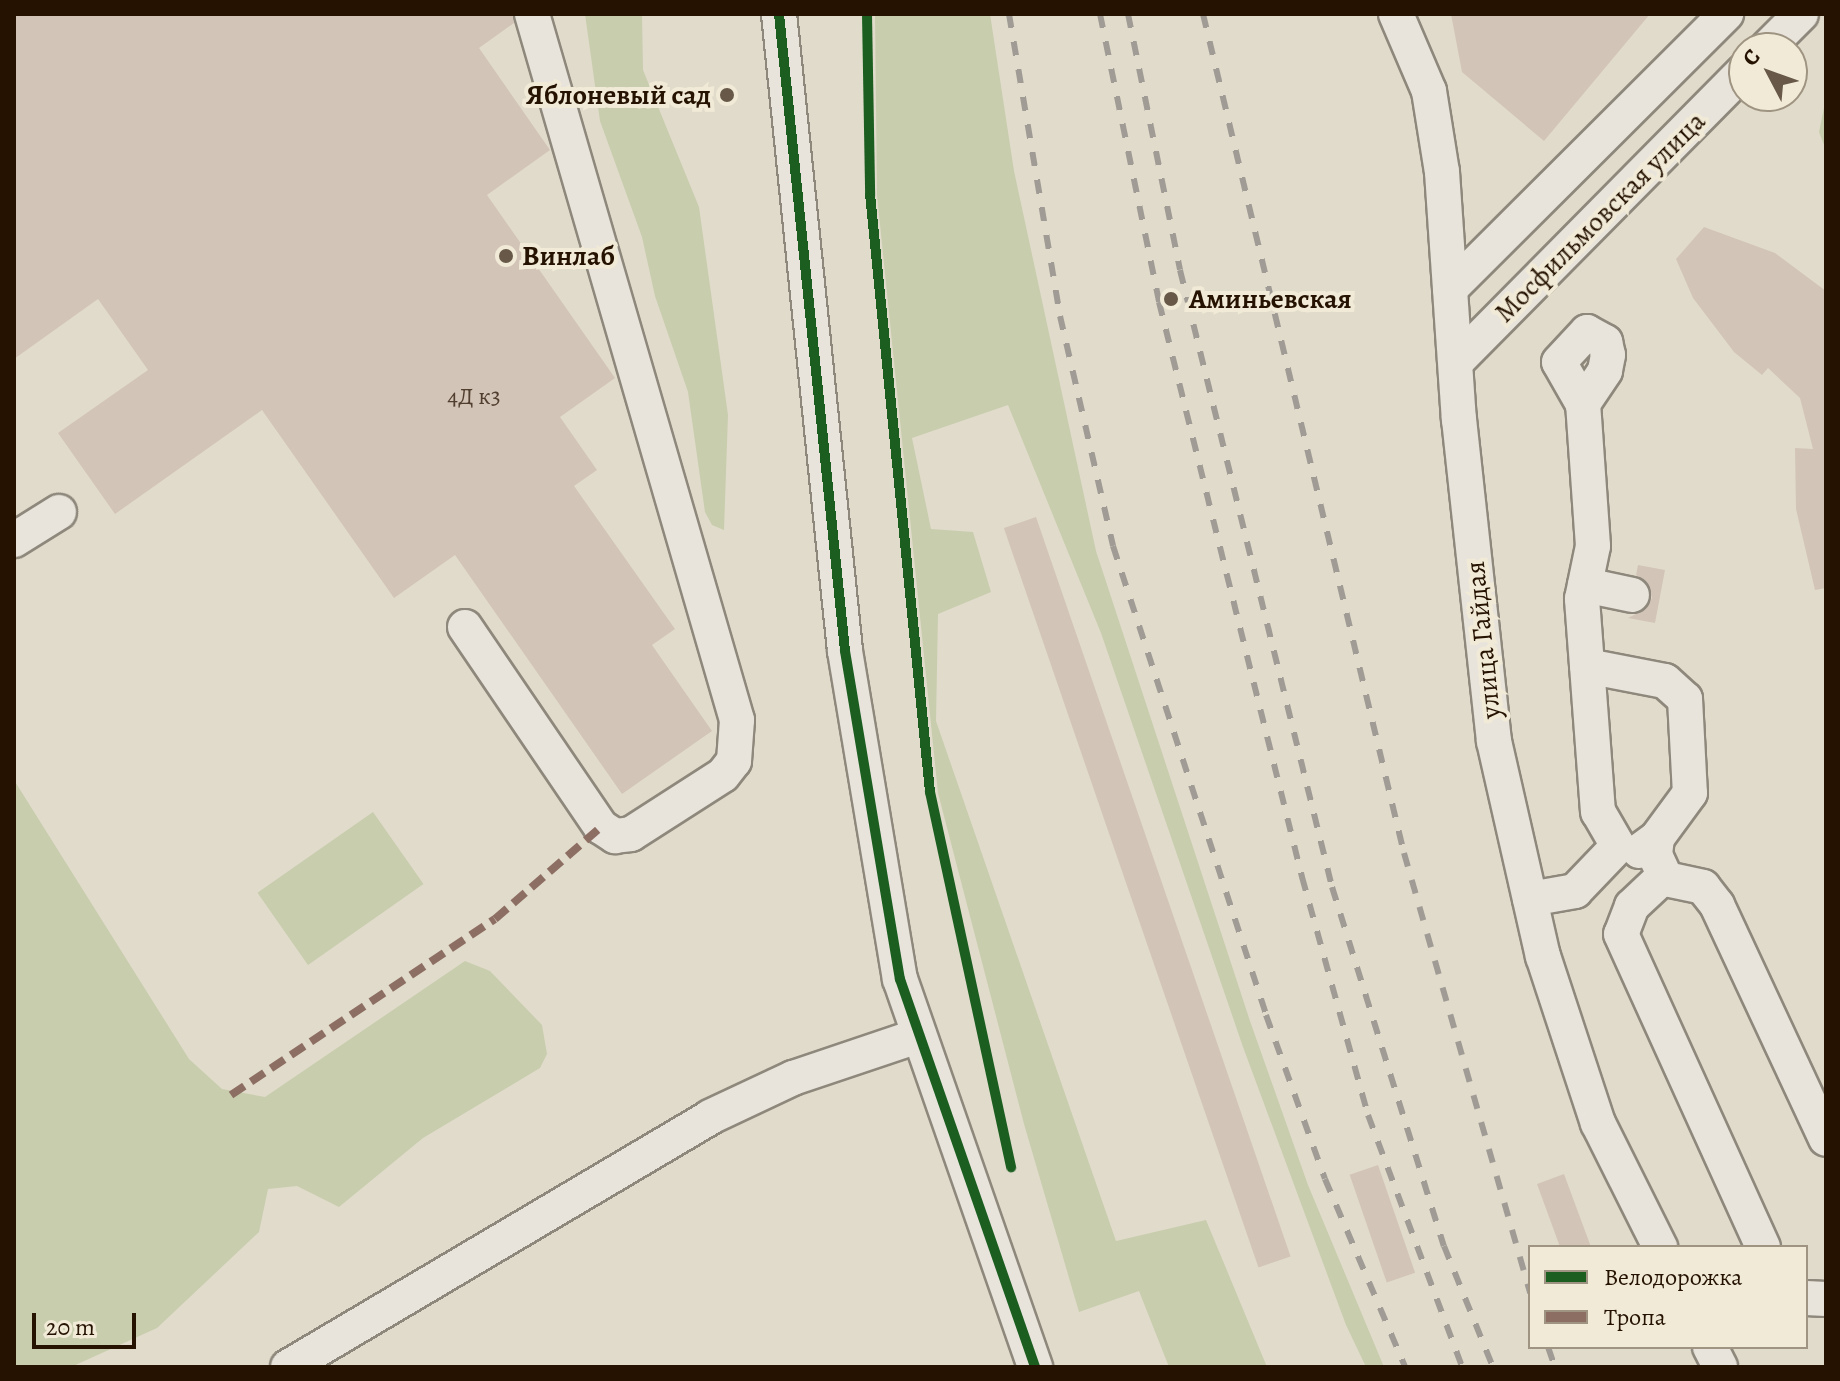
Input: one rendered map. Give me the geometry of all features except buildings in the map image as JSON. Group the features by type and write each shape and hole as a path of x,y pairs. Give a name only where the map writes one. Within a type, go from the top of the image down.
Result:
{"street":[{"path":"465,627 601,827 615,836 631,834 723,775 734,761 737,720 532,14"},
{"path":"779,14 845,651 900,979 1035,1367"},
{"name":"улица Гайдая","path":"1396,14 1429,91 1442,172 1456,362 1494,741 1530,899 1598,1123 1659,1245"},
{"name":"Мосфильмовская улица","path":"1450,289 1726,14"},
{"path":"1783,32 1801,14"},
{"name":"Мосфильмовская улица","path":"1456,362 1728,87"},
{"path":"1583,404 1593,546 1585,585 1587,666 1598,812 1618,846 1631,854 1657,838 1690,793 1685,699 1665,681 1587,666"},
{"path":"14,540 59,512"},
{"path":"1585,585 1632,595"},
{"path":"1657,838 1655,855 1664,876 1679,885 1703,887 1717,905 1826,1139"},
{"path":"1530,899 1575,891 1618,846"},
{"path":"1664,876 1632,906 1621,934 1762,1245"},
{"path":"288,1367 710,1117 793,1078 918,1036"},
{"path":"1711,1349 1720,1367"}],"green space":[{"path":"585,14 642,14 643,70 699,207 728,415 724,530 712,525 705,512 688,392 655,296 642,237 600,121"},
{"path":"875,14 990,14 1014,171 1096,551 1250,1021 1308,1185 1384,1367 1366,1367 1346,1325 1243,1047 1101,633 1008,405 912,438 931,529 973,532 991,592 938,614 936,721 1116,1241 1206,1220 1267,1367 1169,1367 1139,1291 1079,1312 1024,1124 938,793 877,195"},
{"path":"1826,98 1826,150 1819,132"},
{"path":"14,780 189,1059 222,1089 265,1097 465,961 490,971 542,1025 547,1054 540,1068 423,1138 339,1207 297,1186 268,1189 259,1232 157,1328 71,1367 14,1367"},
{"path":"373,812 423,884 308,965 257,893"}],"railway":[{"path":"1009,14 1060,316 1113,546 1266,1015 1325,1179 1405,1367"},
{"path":"1100,14 1159,302 1302,877 1368,1115 1462,1367"},
{"path":"1128,14 1180,270 1332,887 1444,1246 1493,1367"},
{"path":"1203,14 1404,853 1528,1286"},
{"path":"1549,1349 1555,1367"}],"marked path":[{"path":"231,1095 495,919 601,827"}],"cycle path":[{"path":"779,14 845,651 900,979 1035,1367"},
{"path":"867,14 870,194 930,792 1011,1167"}],"place":[{"name":"Яблоневый сад","path":"727,95"},
{"name":"Винлаб","path":"506,256"},
{"name":"Аминьевская","path":"1171,299"}]}
